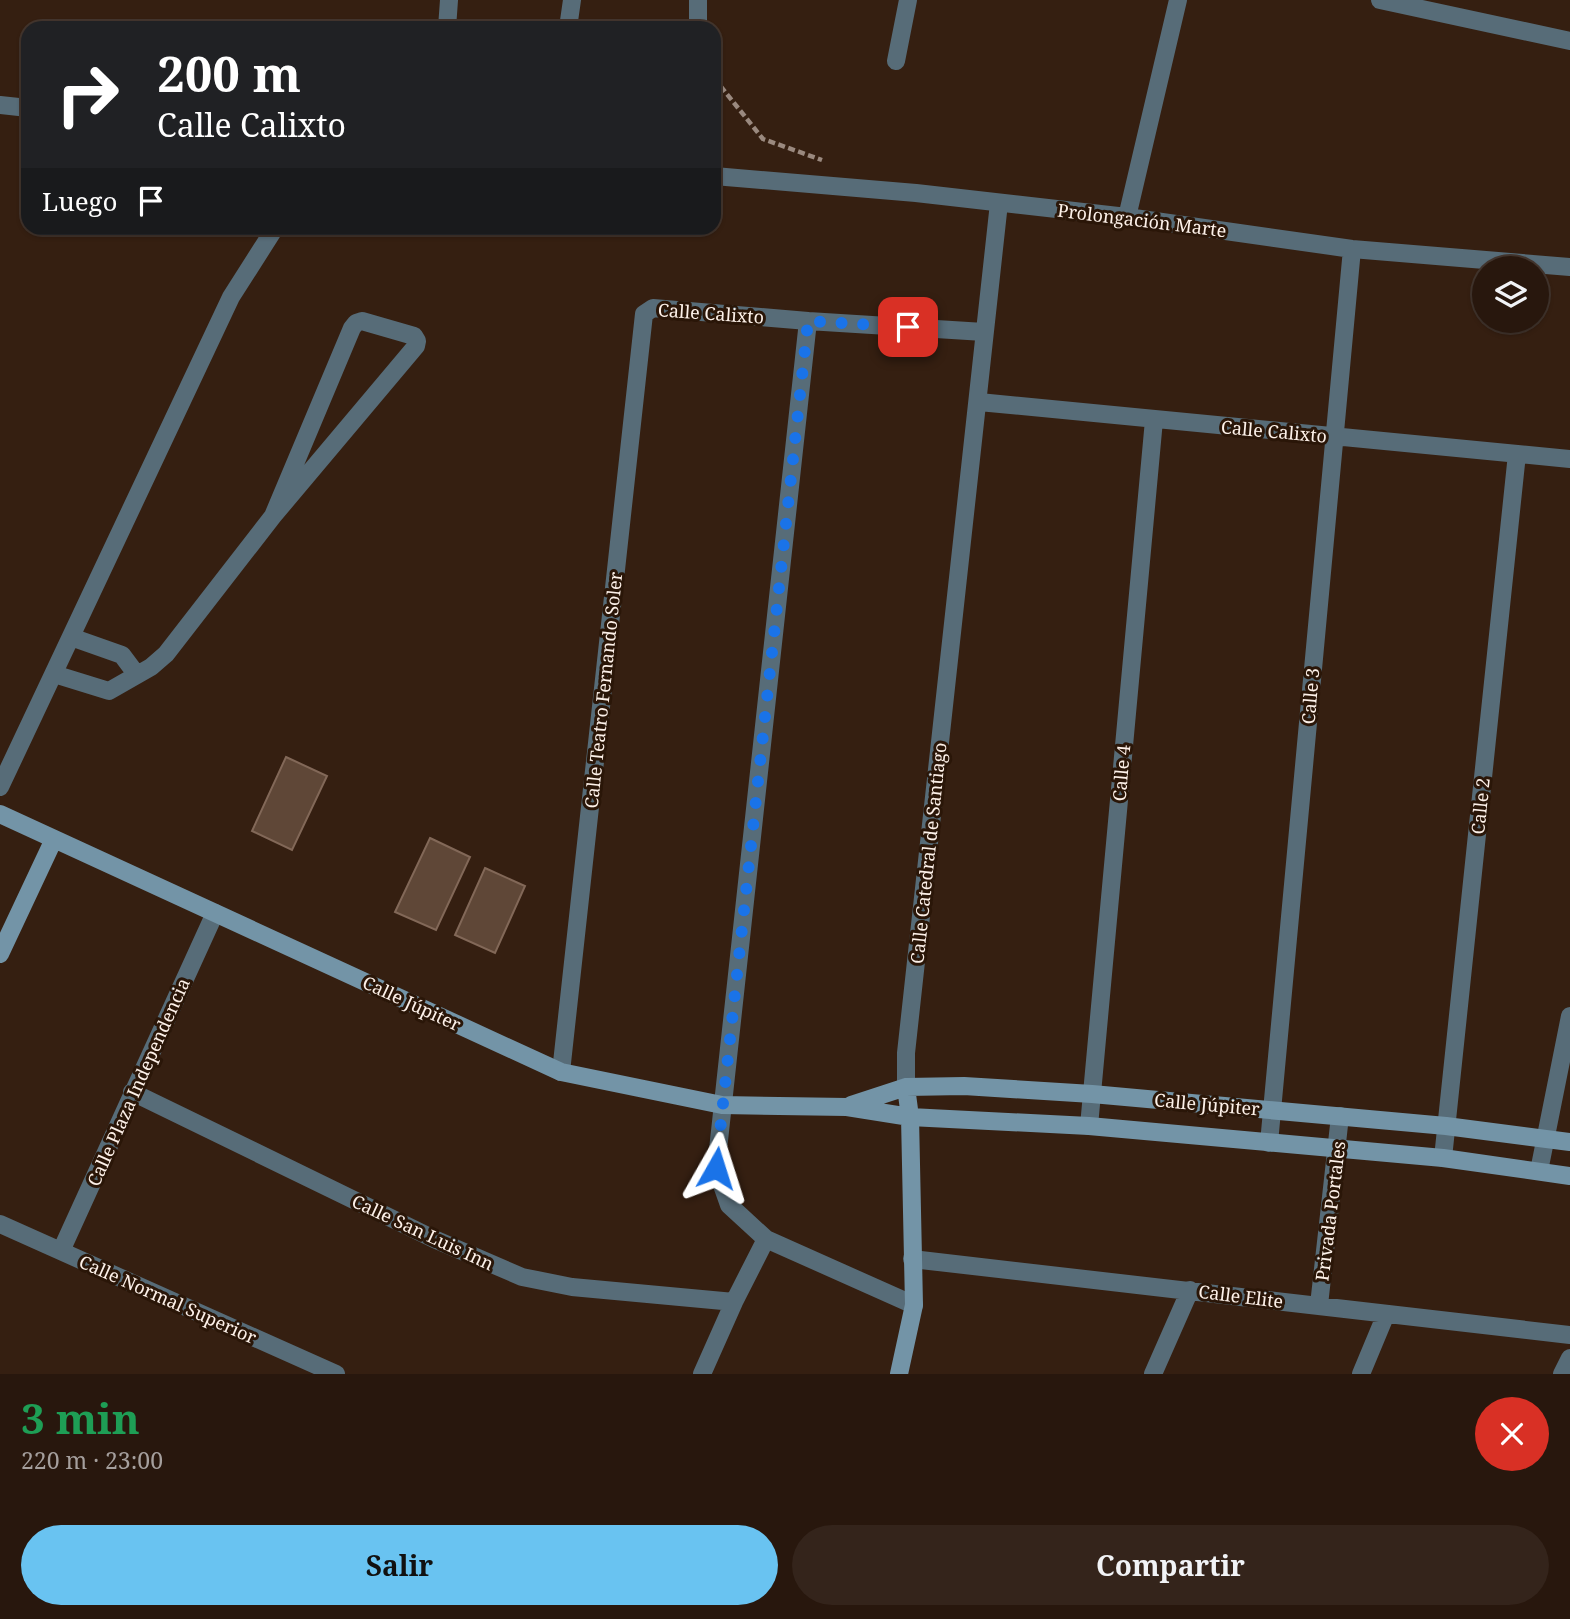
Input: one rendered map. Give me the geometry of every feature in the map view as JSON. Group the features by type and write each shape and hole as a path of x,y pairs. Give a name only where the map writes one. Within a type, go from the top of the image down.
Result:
{"street":[{"path":"448,21 449,0"},
{"path":"569,21 572,0"},
{"path":"698,0 698,21"},
{"path":"896,61 908,0"},
{"path":"1127,217 1178,0"},
{"path":"1380,0 1570,41"},
{"path":"0,105 21,107"},
{"name":"Prolongación Marte","path":"721,177 999,202 1352,249 1570,267"},
{"name":"Calle Catedral de Santiago","path":"899,1374 914,1305 906,1053 999,202"},
{"path":"0,786 230,297 270,235"},
{"name":"Calle 3","path":"1269,1143 1352,249"},
{"name":"Calle Calixto","path":"649,309 984,332"},
{"name":"Calle Teatro Fernando Soler","path":"562,1072 642,328 644,314 649,309"},
{"path":"54,674 109,691 152,667 166,654 272,516 416,346 414,336 362,321 352,328 272,516"},
{"path":"808,321 716,1168 729,1205 766,1238 914,1305"},
{"name":"Calle Calixto","path":"979,402 1570,459"},
{"name":"Calle 4","path":"1090,1126 1154,420"},
{"name":"Calle 2","path":"1443,1158 1517,454"},
{"path":"71,637 122,654 138,675"},
{"name":"Calle Júpiter","path":"0,814 562,1072 722,1104 847,1107 910,1117 1090,1126 1443,1158 1570,1175"},
{"path":"0,954 54,839"},
{"name":"Calle Plaza Independencia","path":"61,1251 215,913"},
{"path":"1539,1171 1570,1016"},
{"name":"Calle Júpiter","path":"847,1107 906,1087 964,1086 1092,1094 1340,1116 1570,1142"},
{"name":"Calle San Luis Inn","path":"132,1092 434,1240 523,1277 572,1287 733,1301"},
{"name":"Privada Portales","path":"1319,1305 1340,1116"},
{"name":"Calle Normal Superior","path":"0,1224 336,1374"},
{"path":"702,1374 733,1301 766,1238"},
{"name":"Calle Elite","path":"912,1259 1570,1335"},
{"path":"1153,1374 1190,1290"},
{"path":"1361,1374 1385,1314"},
{"path":"1369,1357 1378,1374"},
{"path":"1562,1374 1570,1358"}],"path":[{"path":"721,87 764,139 827,162"}],"building":[{"path":"286,757 327,776 292,850 252,831"},
{"path":"430,838 470,857 436,930 395,912"},
{"path":"485,868 525,886 495,953 455,935"}],"route":[{"path":"716,1168 808,321 908,327"}]}
